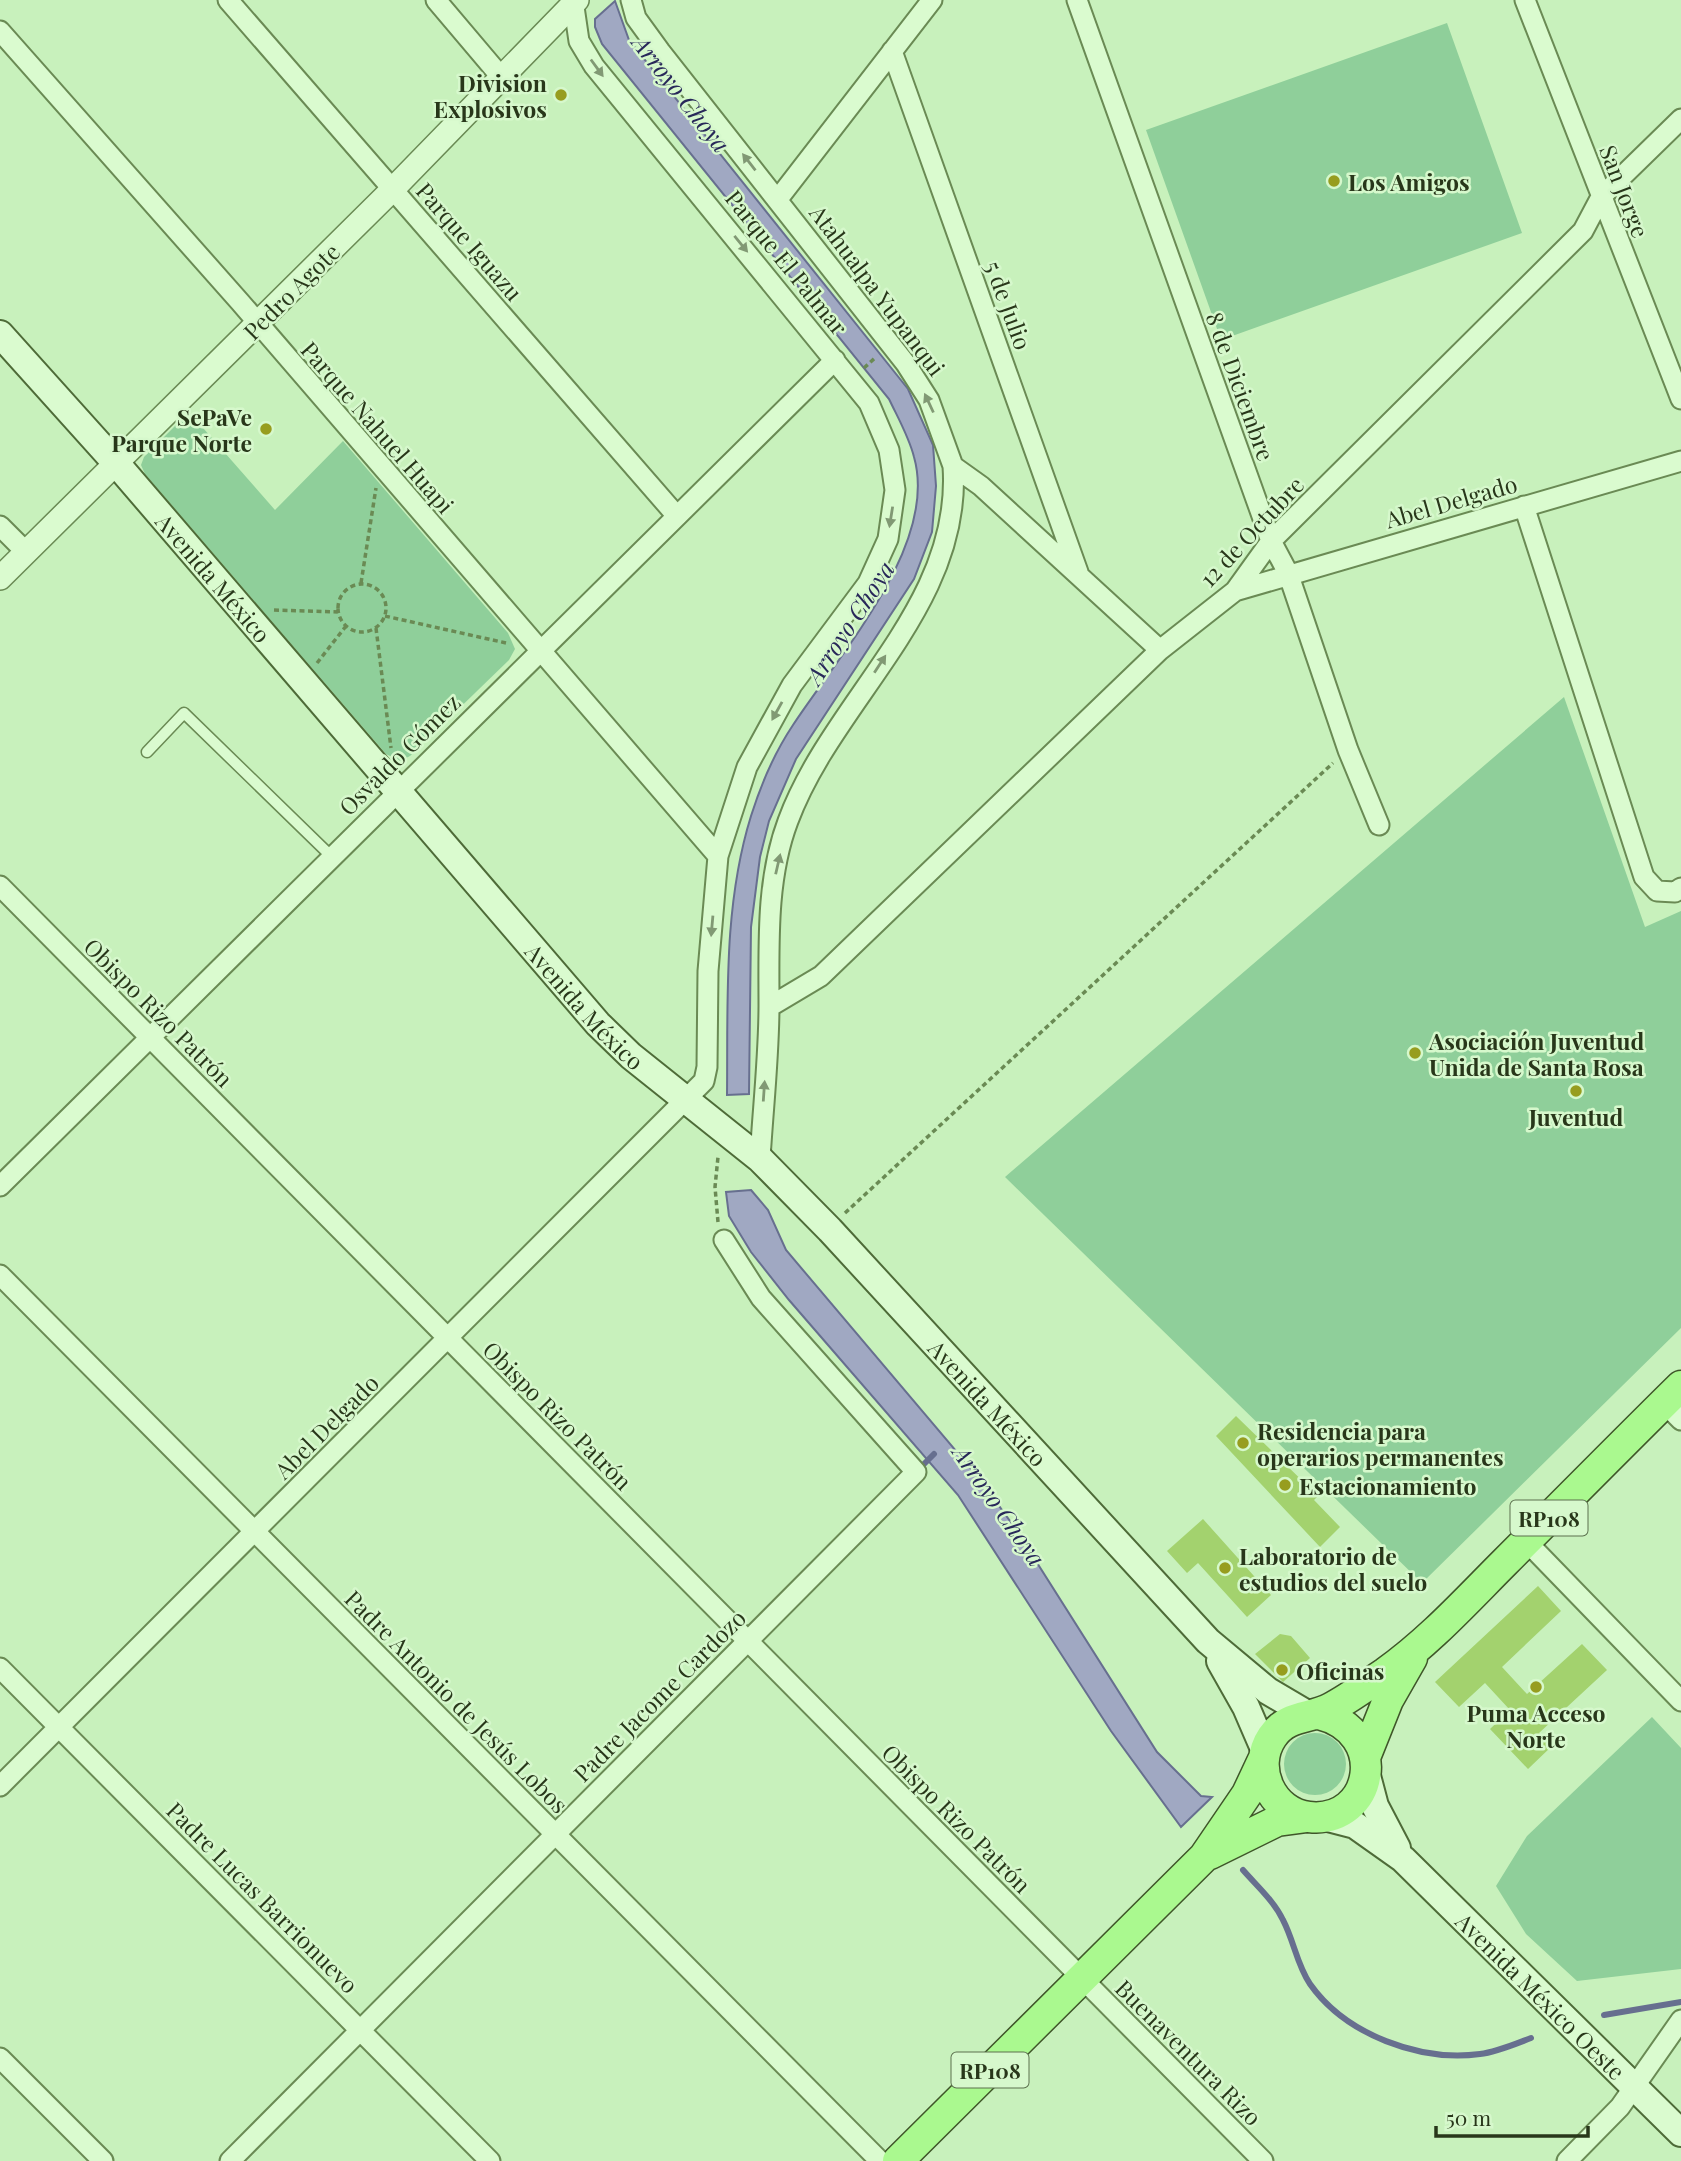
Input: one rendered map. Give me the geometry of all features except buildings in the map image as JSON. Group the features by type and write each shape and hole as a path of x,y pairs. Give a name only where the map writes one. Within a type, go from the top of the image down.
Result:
{"main road":[{"name":"Avenida México","path":"0,334 116,463 598,1024 631,1056 760,1159 830,1230 1208,1641 1268,1691 1313,1714"},
{"name":"RP108","path":"898,2161 1204,1857 1247,1794 1264,1755 1281,1726 1313,1714 1360,1690 1417,1650 1526,1541 1675,1403"},
{"name":"Avenida México","path":"1208,1641 1246,1707 1264,1755"},
{"name":"RP108","path":"1204,1857 1262,1826 1290,1818 1315,1817 1339,1811 1352,1801 1362,1788 1366,1763 1388,1700 1417,1650"},
{"path":"1313,1714 1334,1718 1349,1727 1359,1739 1366,1763"},
{"path":"1264,1755 1269,1791 1292,1812 1315,1817"},
{"name":"Avenida México Oeste","path":"1366,1763 1383,1825 1403,1859"},
{"name":"Avenida México Oeste","path":"1315,1817 1355,1825 1403,1859 1681,2133"}],"street":[{"name":"Parque Iguazu","path":"228,0 676,515"},
{"path":"436,0 502,78"},
{"name":"Atahualpa Yupanqui","path":"631,0 636,18 660,51 891,343 929,400 953,466"},
{"path":"778,199 932,0"},
{"name":"8 de Diciembre","path":"1077,0 1271,541 1288,573 1348,750 1379,825"},
{"name":"San Jorge","path":"1525,0 1681,399"},
{"name":"Pedro Agote","path":"0,578 392,190 574,2"},
{"name":"Parque El Palmar","path":"574,2 579,41 594,65 852,379 869,403 889,450 895,490 888,539 868,583 792,685 747,767 718,856"},
{"name":"Parque Nahuel Huapi","path":"0,31 718,856"},
{"name":"5 de Julio","path":"892,51 1080,576"},
{"name":"12 de Octubre","path":"769,1007 821,976 1160,650 1235,591 1271,541 1584,231 1601,197 1681,118"},
{"name":"Osvaldo Gómez","path":"0,1186 396,791 835,360"},
{"name":"Abel Delgado","path":"1235,591 1288,573 1681,461"},
{"path":"953,466 981,486 1160,650"},
{"path":"760,1159 773,884 787,822 814,767 930,587 944,552 955,483 953,466"},
{"path":"1524,506 1644,877 1657,891 1675,892 1681,888"},
{"path":"0,526 26,552"},
{"name":"Abel Delgado","path":"0,1787 704,1081 707,1067 708,971 718,856"},
{"name":"Obispo Rizo Patrón","path":"0,886 1081,1978"},
{"name":"Padre Jacome Cardozo","path":"230,2161 916,1472 761,1298 724,1240"},
{"name":"Padre Antonio de Jesús Lobos","path":"0,1275 880,2161"},
{"path":"1526,1541 1681,1701"},
{"name":"Padre Lucas Barrionuevo","path":"0,1668 490,2161"},
{"name":"Buenaventura Rizo","path":"1081,1978 1263,2161"},
{"path":"1567,2161 1620,2107 1632,2086 1681,2020"},
{"path":"0,2058 103,2161"}],"lane":[{"path":"147,752 184,713 331,856"}],"path":[{"path":"852,379 891,343"},
{"path":"362,583 380,466"},
{"path":"362,583 377,587 387,608 386,616 376,628 361,632 346,626 338,612 341,595 353,584 362,583"},
{"path":"241,609 338,612"},
{"path":"386,616 540,650"},
{"path":"303,682 346,626"},
{"path":"376,628 391,750"},
{"path":"830,1230 876,1181 1348,750"},
{"path":"722,1126 715,1187 716,1215 724,1240"}],"green space":[{"name":"Los Amigos","path":"1447,23 1522,233 1221,340 1146,130"},
{"path":"189,412 275,510 343,441 508,633 515,649 509,660 410,756 400,761 386,754 145,474 141,465 144,457"},
{"name":"Asociación Juventud Unida de Santa Rosa","path":"1564,697 1645,927 1681,911 1681,1328 1422,1583 1005,1177"},
{"path":"1652,1717 1681,1748 1681,1969 1577,1981 1526,1934 1496,1886 1527,1836"},
{"path":"1309,1733 1321,1733 1337,1742 1344,1752 1344,1776 1337,1786 1321,1795 1309,1795 1298,1790 1289,1781 1284,1770 1284,1758 1289,1747 1298,1738"}],"water":[{"path":"615,1 629,40 908,389 933,445 936,486 932,532 914,579 796,759 769,821 760,857 751,927 749,1094 727,1095 731,919 742,850 759,792 780,746 858,633 899,562 912,526 918,491 914,457 889,399 602,44 595,27 595,19"},
{"path":"751,1190 768,1210 786,1250 979,1478 1015,1528 1157,1752 1201,1796 1212,1797 1181,1827 1111,1731 958,1495 789,1300 751,1252 729,1216 726,1192"}],"waterway":[{"path":"917,1471 934,1454"},
{"name":"Arroyo Choya","path":"1243,1870 1279,1913 1310,1984 1343,2018 1364,2031 1409,2049 1433,2054 1493,2052 1531,2038"},
{"name":"Arroyo Choya","path":"1604,2015 1681,2002"}],"place":[{"name":"Division Explosivos","path":"561,95"},
{"name":"Los Amigos","path":"1334,181"},
{"name":"SePaVe Parque Norte","path":"266,429"},
{"name":"Asociación Juventud Unida de Santa Rosa","path":"1415,1053"},
{"name":"Juventud","path":"1576,1091"},
{"name":"Residencia para operarios permanentes","path":"1243,1443"},
{"name":"Estacionamiento","path":"1285,1485"},
{"name":"Laboratorio de estudios del suelo","path":"1225,1568"},
{"name":"Oficinas","path":"1282,1670"},
{"name":"Puma Acceso Norte","path":"1536,1687"}]}
